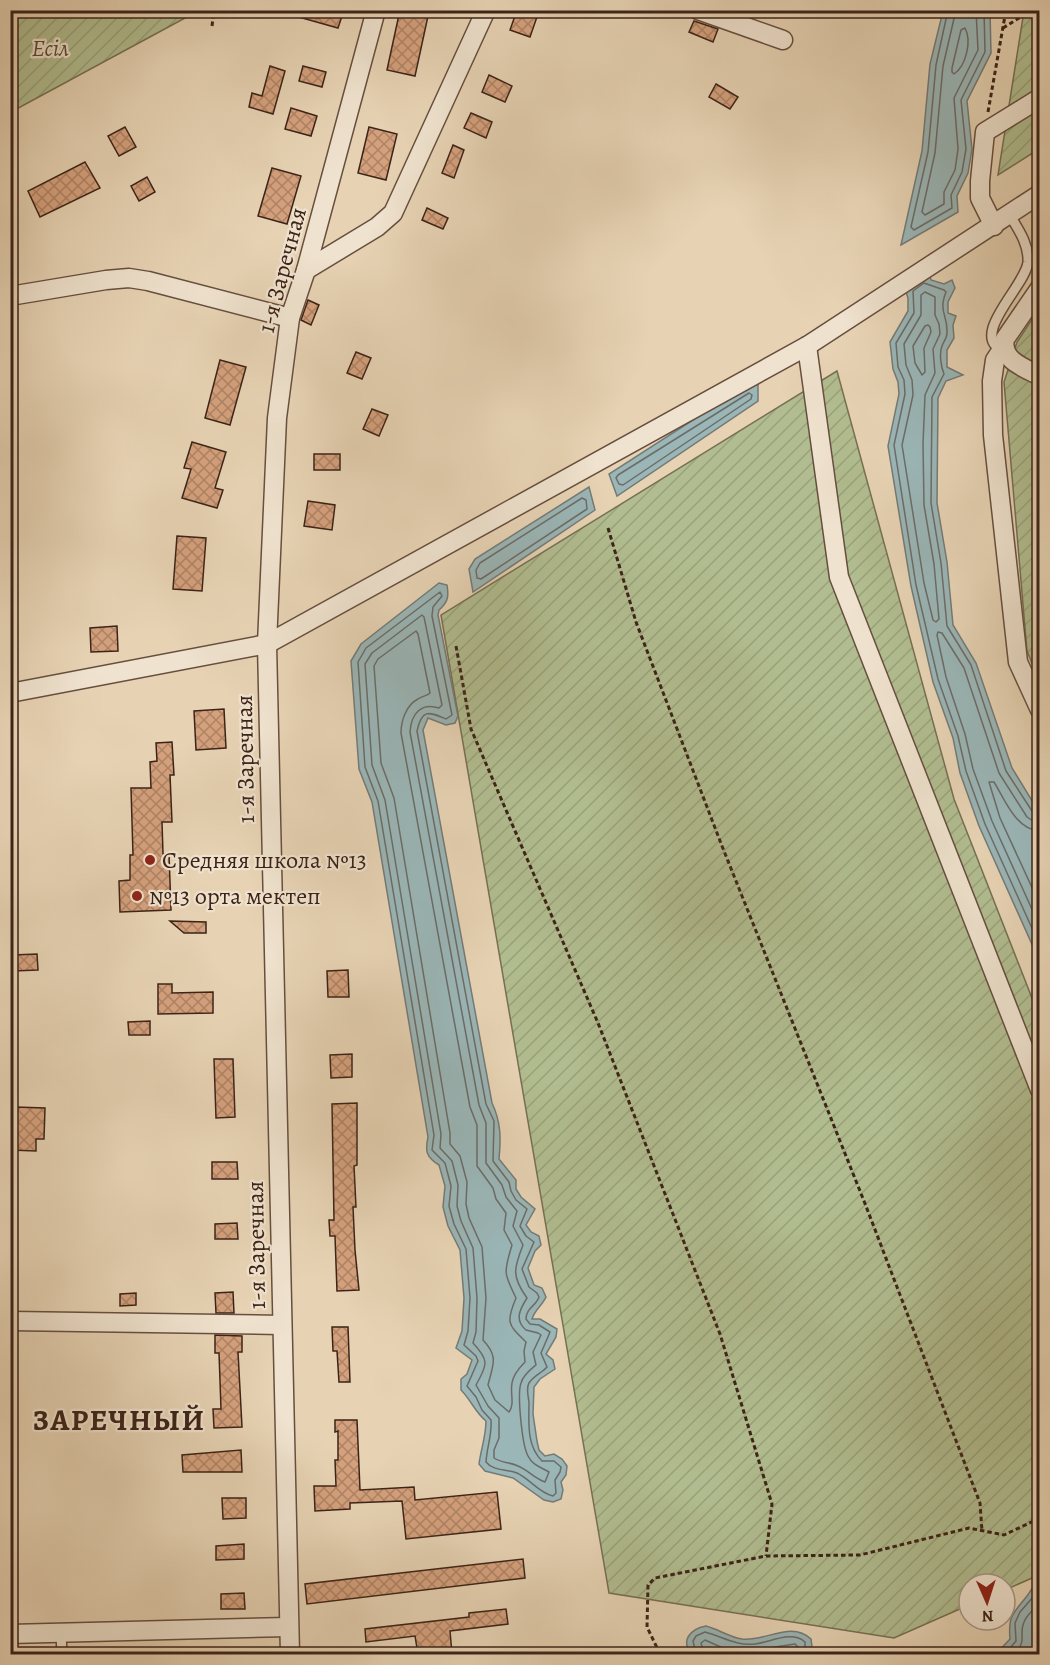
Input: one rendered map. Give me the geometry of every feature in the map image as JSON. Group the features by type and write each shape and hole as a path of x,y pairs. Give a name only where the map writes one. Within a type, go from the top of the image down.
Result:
{"street":[{"name":"1-я Заречная","path":"290,1654 267,644 277,418 290,318 306,270 376,10"},
{"path":"306,270 377,226 393,213 486,10"},
{"path":"698,10 783,40"},
{"path":"994,226 980,198 985,132 1040,98"},
{"path":"10,693 267,644 807,346 1040,194"},
{"path":"10,296 129,278 290,318"},
{"path":"1040,288 1005,339 1004,351 1013,361 1040,376"},
{"path":"807,346 839,577 1040,1090"},
{"path":"1004,351 995,360 992,381 993,435 1018,662 1040,710"},
{"path":"10,1321 282,1325"},
{"path":"10,1634 288,1627"}],"lane":[{"path":"1004,351 997,348 991,340 991,331 1020,284 1028,264 1024,242 1009,214"},
{"path":"61,1634 62,1654"}],"path":[{"path":"212,26 214,10"},
{"path":"985,132 1006,10"},
{"path":"1003,28 1032,10"},
{"path":"609,528 640,632 980,1503 982,1531"},
{"path":"456,646 471,729 598,1023 720,1334 772,1504 766,1556"},
{"path":"660,1654 647,1627 648,1585 655,1578 766,1556 860,1555 969,1528 1004,1535 1040,1518"}],"green space":[{"name":"Есіл","path":"11,10 198,10 198,11 11,112"},
{"path":"1024,11 1039,11 1039,149 998,175"},
{"path":"1039,309 1039,680 1027,651 1004,382 1017,342"},
{"path":"837,371 954,799 1039,1016 1039,1575 1017,1585 1017,1572 957,1572 957,1610 894,1638 609,1593 441,615"}],"water":[{"path":"943,11 990,11 991,53 967,101 972,149 968,173 957,196 958,212 901,245 922,151 930,64"},
{"path":"929,273 931,280 944,284 952,280 955,288 948,302 948,313 956,316 953,325 954,338 947,350 947,367 963,375 946,381 938,398 937,503 947,562 953,625 976,663 1012,768 1039,812 1039,960 979,826 960,773 953,738 933,682 911,586 888,446 899,394 890,342 908,311 905,289"},
{"path":"758,383 758,401 617,496 609,474 741,389"},
{"path":"589,487 595,510 473,592 469,569 475,559"},
{"path":"439,583 447,585 448,589 447,599 438,615 458,716 455,723 446,725 428,718 423,730 492,1103 499,1124 499,1159 516,1180 516,1189 521,1197 535,1209 526,1225 531,1232 539,1236 541,1245 535,1251 528,1268 534,1285 542,1288 546,1297 532,1319 540,1319 557,1329 556,1337 546,1354 553,1360 555,1369 540,1379 534,1387 533,1414 539,1450 545,1456 554,1454 567,1466 566,1475 561,1482 563,1490 561,1499 553,1502 544,1500 513,1478 485,1471 479,1464 486,1421 461,1390 461,1379 467,1374 472,1360 456,1348 462,1331 464,1298 460,1250 448,1226 443,1207 445,1186 439,1165 431,1159 427,1150 428,1137 372,802 359,769 351,661 361,644"},
{"path":"1039,1582 1039,1654 996,1654 1010,1639 1010,1632 1017,1632 1017,1609"},
{"path":"706,1626 742,1639 795,1631 811,1639 812,1647 810,1654 692,1654 687,1645 688,1636 695,1630"}],"building":[{"path":"289,10 344,10 338,28 288,14"},
{"path":"400,10 428,16 415,76 387,70"},
{"path":"517,10 529,10 538,14 530,37 510,30"},
{"path":"694,21 718,29 713,42 689,32"},
{"path":"270,66 285,71 273,114 249,107 252,93 262,96"},
{"path":"303,66 326,72 322,87 299,81"},
{"path":"489,75 512,86 505,102 482,92"},
{"path":"716,84 738,97 730,109 709,97"},
{"path":"291,108 317,116 311,136 285,129"},
{"path":"471,113 492,122 486,138 464,128"},
{"path":"125,127 136,147 119,156 108,136"},
{"path":"369,127 397,134 386,180 358,173"},
{"path":"453,145 464,150 454,178 442,173"},
{"path":"85,162 100,188 40,217 28,191"},
{"path":"272,168 301,176 287,224 258,216"},
{"path":"147,177 155,192 139,201 131,186"},
{"path":"427,208 448,218 443,229 422,220"},
{"path":"308,300 319,305 311,325 301,320"},
{"path":"356,352 371,358 362,379 347,373"},
{"path":"220,360 246,367 230,425 205,418"},
{"path":"372,409 388,415 379,436 363,429"},
{"path":"192,442 226,452 215,488 223,490 217,508 182,498 191,469 184,468"},
{"path":"314,454 340,454 340,470 314,470"},
{"path":"308,501 335,505 332,530 304,526"},
{"path":"177,536 206,538 202,591 173,589"},
{"path":"117,626 118,651 91,652 90,628"},
{"path":"224,709 226,748 196,750 194,711"},
{"name":"Средняя школа №13","path":"172,742 174,775 170,775 172,822 162,822 163,854 169,854 171,910 120,912 119,881 130,880 130,855 133,855 131,788 151,788 150,762 157,761 156,743"},
{"path":"170,921 206,922 206,933 184,933"},
{"path":"37,954 38,970 13,971 13,955"},
{"path":"348,970 349,997 328,997 327,971"},
{"path":"158,984 172,984 172,993 213,992 213,1013 158,1014"},
{"path":"150,1021 150,1035 129,1035 128,1022"},
{"path":"352,1054 352,1077 331,1078 330,1055"},
{"path":"214,1059 233,1059 235,1117 216,1118"},
{"path":"357,1103 357,1165 354,1166 356,1207 353,1207 359,1290 337,1291 335,1236 330,1236 329,1220 334,1220 332,1104"},
{"path":"15,1107 45,1108 44,1139 36,1139 36,1151 10,1150 10,1126 14,1126"},
{"path":"212,1162 237,1162 238,1179 212,1179"},
{"path":"237,1223 238,1239 215,1239 215,1224"},
{"path":"233,1292 234,1313 216,1313 215,1293"},
{"path":"136,1293 136,1305 120,1306 120,1294"},
{"path":"332,1327 348,1327 350,1382 339,1382 337,1351 333,1351"},
{"path":"215,1335 242,1336 242,1352 238,1352 242,1427 214,1428 213,1409 221,1409 219,1353 215,1353"},
{"path":"335,1420 357,1420 360,1490 414,1487 415,1500 497,1492 501,1529 406,1539 402,1501 350,1503 350,1509 315,1511 314,1486 336,1486 335,1460 338,1460 338,1431 335,1432"},
{"path":"241,1450 242,1472 183,1472 182,1455"},
{"path":"222,1498 246,1498 246,1518 223,1519"},
{"path":"244,1544 244,1559 216,1560 216,1546"},
{"path":"523,1559 525,1578 307,1604 305,1584"},
{"path":"244,1593 245,1609 221,1609 221,1594"},
{"path":"506,1609 508,1624 450,1631 452,1654 418,1654 415,1636 366,1642 365,1629 469,1617 469,1613"}],"place":[{"name":"Средняя школа №13","path":"150,860"},
{"name":"№13 орта мектеп","path":"137,896"}],"district":[{"name":"ЗАРЕЧНЫЙ","path":"119,1420"}]}
